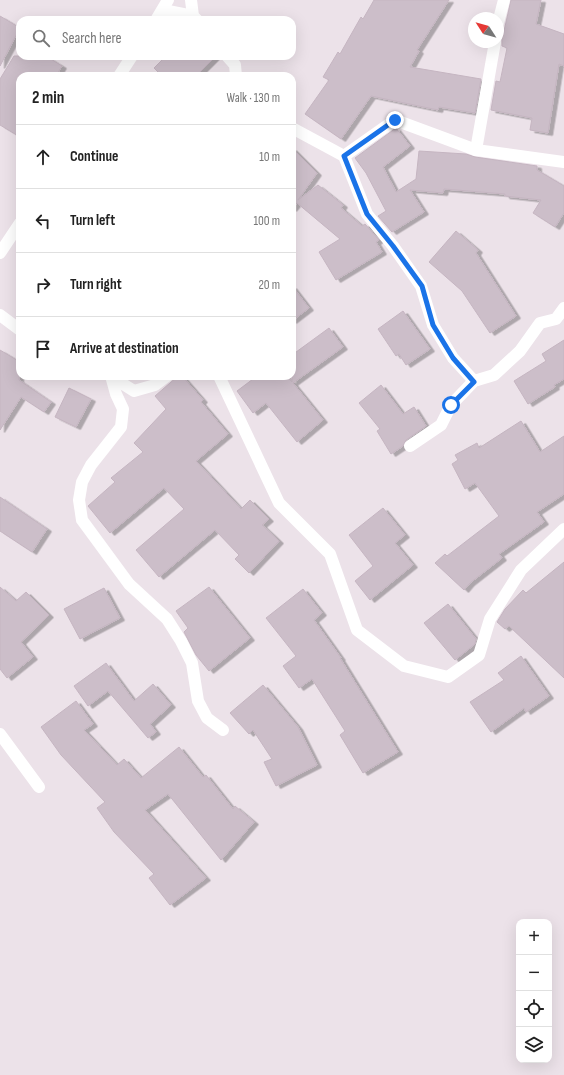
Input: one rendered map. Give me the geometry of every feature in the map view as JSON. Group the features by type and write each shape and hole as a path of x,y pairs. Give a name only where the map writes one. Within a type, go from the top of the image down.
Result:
{"street":[{"path":"191,0 195,16"},
{"path":"501,12 504,0"},
{"path":"159,16 166,5 191,16"},
{"path":"476,150 494,48"},
{"path":"122,72 129,60"},
{"path":"231,60 235,65 236,72"},
{"path":"344,156 395,120 476,150 564,162"},
{"path":"296,130 344,156 367,214 393,246 422,286 433,325 453,358 474,382"},
{"path":"0,253 16,229"},
{"path":"410,446 441,425 451,405 474,382 494,375 520,351 540,323 556,319 564,308"},
{"path":"0,315 16,327"},
{"path":"113,380 116,394 123,409 121,426 91,465 82,482 79,500 82,520 129,584 167,619 181,641 192,663 198,701 207,718 223,730"},
{"path":"118,380 134,391 155,385 162,380"},
{"path":"221,380 279,504 330,554 357,630 404,666 448,677 479,655 490,620 521,570 564,529"},
{"path":"0,734 39,787"}],"building":[{"path":"374,0 449,0 417,50 419,51 410,67 481,79 475,113 439,107 438,110 371,96 341,139 305,114 329,80 323,77 338,52 340,54 361,17 363,19"},
{"path":"511,0 541,0 536,24 564,34 564,66 559,64 548,133 530,130 532,118 491,110 496,81 500,82 507,48 504,47 504,31"},
{"path":"0,16 16,26 16,36 0,66"},
{"path":"14,56 16,56 16,60 52,60 62,66 58,72 16,72 16,135 0,125 0,79"},
{"path":"162,60 212,60 200,72 158,72 154,68"},
{"path":"396,128 410,146 383,167 396,192 416,179 419,151 466,154 475,157 537,166 537,170 564,186 564,213 555,227 533,213 541,200 505,196 505,194 444,189 443,193 410,190 424,212 392,232 378,216 386,211 366,173 355,158"},
{"path":"296,152 317,173 298,200 318,185 343,205 341,208 362,226 365,224 379,240 376,242 382,252 336,280 319,252 340,239 297,203 296,204"},
{"path":"456,231 478,250 476,253 516,316 490,333 462,291 429,262"},
{"path":"296,291 309,308 296,318"},
{"path":"403,311 430,349 406,365 399,354 396,356 378,329"},
{"path":"329,328 343,347 293,383 323,420 297,442 266,403 253,413 237,391 252,380 290,380 292,382 292,380 296,380 296,352"},
{"path":"564,340 564,379 554,385 555,387 528,404 514,381 546,361 542,354"},
{"path":"0,350 16,360 16,380 19,380 51,402 44,412 21,397 0,430"},
{"path":"173,380 186,380 203,400 201,402 228,434 196,461 241,509 250,500 269,519 262,525 279,541 249,573 235,559 239,555 215,530 159,577 136,550 184,509 164,488 110,533 88,506 115,482 111,478 143,452 134,443 166,409 155,396"},
{"path":"381,385 403,414 414,407 426,426 406,440 403,446 391,454 377,431 380,429 359,403"},
{"path":"69,388 91,399 76,427 55,417"},
{"path":"521,421 540,452 564,436 564,494 537,512 544,522 499,554 502,558 470,583 464,590 435,563 445,554 447,556 499,516 475,483 465,489 452,464 458,460 455,455 477,443 479,448"},
{"path":"0,497 47,529 32,552 0,531"},
{"path":"383,508 405,535 395,543 413,565 370,600 355,581 373,566 349,535"},
{"path":"564,562 564,678 509,626 505,629 497,622 505,609 523,590 526,593"},
{"path":"0,587 16,601 26,592 49,615 21,642 33,657 7,678 0,669"},
{"path":"209,587 250,638 209,671 196,655 184,632 188,628 176,611"},
{"path":"104,588 120,618 80,639 64,609"},
{"path":"303,589 322,613 314,620 341,658 398,752 363,773 340,735 345,731 312,679 299,688 283,666 296,656 266,618"},
{"path":"448,604 476,639 475,644 455,660 424,623"},
{"path":"521,656 549,696 526,712 524,708 491,732 470,702 504,680 498,673"},
{"path":"106,663 134,701 153,684 171,705 150,724 156,732 148,738 108,691 88,706 74,686"},
{"path":"263,685 298,727 317,765 276,786 264,762 272,759 253,730 249,734 230,713"},
{"path":"76,701 93,724 84,730 117,765 124,759 141,778 179,747 203,777 206,775 233,809 235,806 254,822 221,860 168,794 145,810 206,878 170,905 149,878 154,874 114,832 97,808 105,802 61,755 41,727"}],"route":[{"path":"395,120 344,156 367,214 393,246 422,286 433,325 453,358 474,382 451,405"}]}
